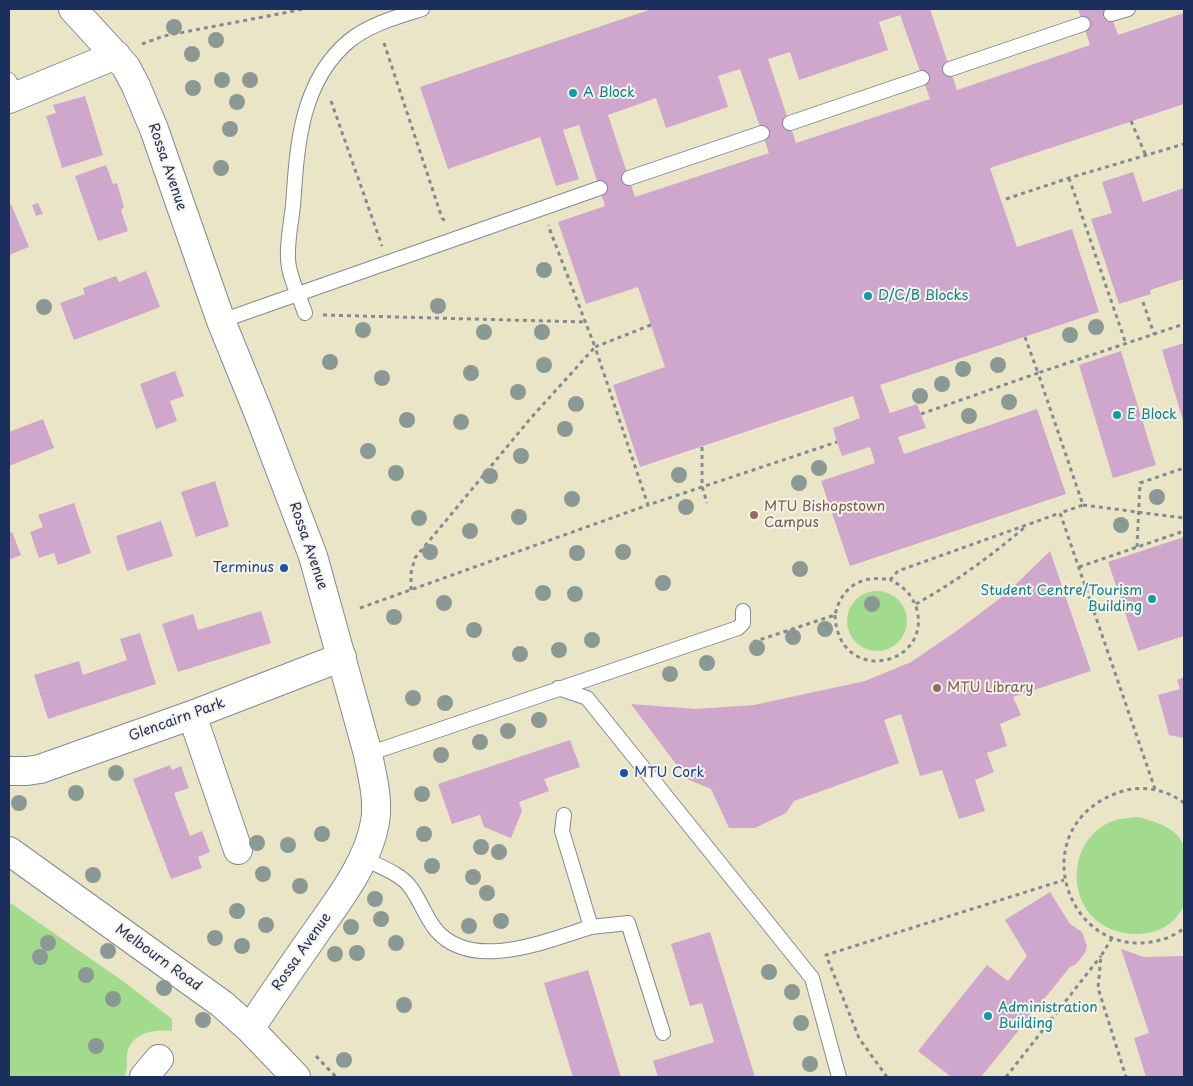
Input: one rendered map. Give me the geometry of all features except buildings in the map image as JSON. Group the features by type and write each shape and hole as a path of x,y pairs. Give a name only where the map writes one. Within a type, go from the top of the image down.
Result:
{"street":[{"name":"Rossa Avenue","path":"73,9 116,55 136,86 151,122 220,322 260,417 313,556 368,754 376,806 371,838 363,858 329,914 250,1028"},
{"path":"12,92 116,55"},
{"name":"Glencairn Park","path":"9,771 40,769 192,715 342,657"},
{"path":"192,715 238,850"},
{"name":"Melbourn Road","path":"9,851 222,1004 250,1028 296,1077"}],"lane":[{"path":"305,313 291,279 288,258 298,143 306,104 322,74 349,41 377,24 422,9"},
{"path":"1111,14 1128,9"},
{"path":"950,69 1082,24"},
{"path":"790,123 922,78"},
{"path":"629,178 762,133"},
{"path":"220,322 600,188"},
{"path":"368,754 738,628 742,623 743,611"},
{"path":"558,688 587,698 812,978 839,1077"},
{"path":"564,815 562,831 592,927"},
{"path":"363,858 404,880 412,888 424,915 434,927 455,944 478,951 508,952 592,927 628,923 663,1033"}],"path":[{"path":"116,55 164,36 304,9"},
{"path":"377,24 442,218 462,236"},
{"path":"322,74 388,263"},
{"path":"1131,121 1146,156"},
{"path":"1006,199 1184,144"},
{"path":"1070,178 1126,344"},
{"path":"542,208 595,346 648,505"},
{"path":"1143,302 1154,334"},
{"path":"305,313 585,322"},
{"path":"921,414 1184,324"},
{"path":"411,590 411,573 414,558 530,419 595,346 651,326"},
{"path":"1025,337 1082,505"},
{"path":"360,608 702,486 837,442"},
{"path":"702,447 702,486 707,503"},
{"path":"1137,547 1140,483 1184,468"},
{"path":"890,580 898,571 1082,505 1184,518"},
{"path":"1060,513 1155,790"},
{"path":"916,604 964,576 1028,524"},
{"path":"1079,567 1184,531"},
{"path":"868,578 890,580 908,592 916,604 918,624 913,641 900,654 881,661 862,659 845,648 835,628 835,615 842,595 854,585 868,578"},
{"path":"752,643 835,615"},
{"path":"1184,803 1155,790 1130,789 1106,796 1086,811 1071,832 1063,855 1064,880 1073,904 1090,924 1112,938 1138,943 1164,939 1184,929"},
{"path":"887,1077 859,1038 826,955 1064,880"},
{"path":"1006,1077 1101,956 1112,938"},
{"path":"1101,956 1098,988 1126,1077"}],"green space":[{"path":"877,591 894,596 902,604 907,621 902,638 894,646 877,651 860,646 852,638 847,621 852,604 860,596"},
{"path":"1138,817 1165,826 1181,840 1185,855 1185,898 1183,907 1174,919 1163,928 1149,933 1134,934 1106,927 1094,918 1085,907 1079,894 1077,868 1080,855 1086,843 1095,832 1106,824 1119,819"},
{"path":"9,902 127,984 172,1019 172,1031 153,1031 135,1039 127,1053 124,1077 9,1077"}],"place":[{"name":"A Block","path":"573,93"},
{"name":"D/C/B Blocks","path":"868,296"},
{"name":"E Block","path":"1117,415"},
{"name":"MTU Bishopstown Campus","path":"754,515"},
{"name":"Terminus","path":"284,568"},
{"name":"Student Centre/Tourism Building","path":"1152,599"},
{"name":"MTU Library","path":"937,688"},
{"name":"MTU Cork","path":"624,773"},
{"name":"Administration Building","path":"988,1016"}]}
